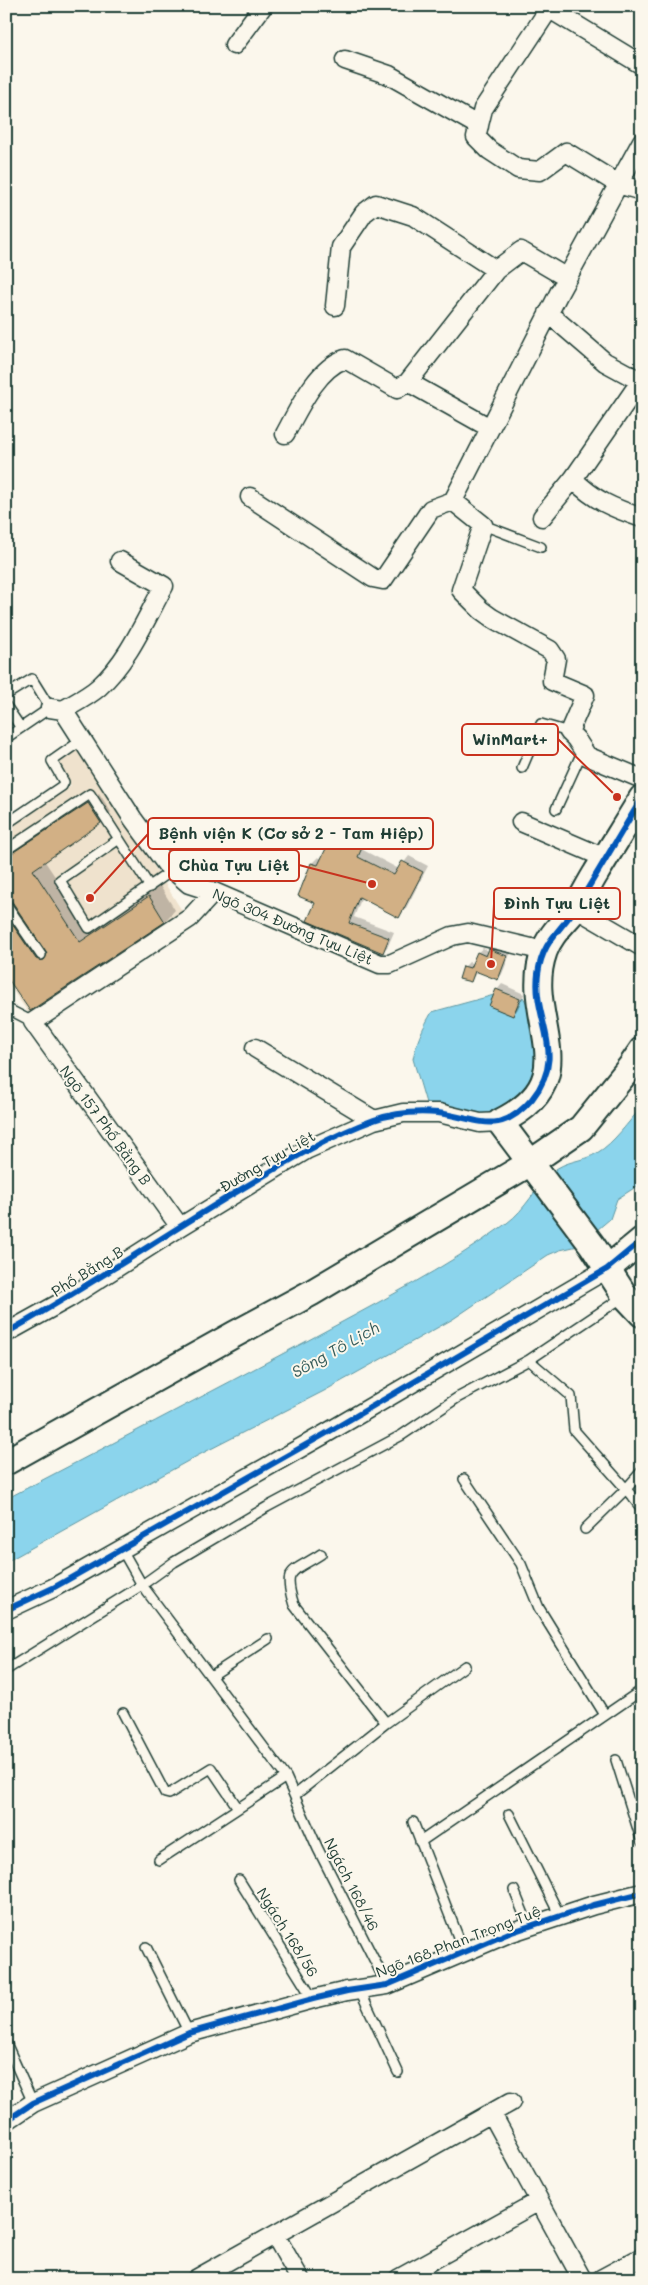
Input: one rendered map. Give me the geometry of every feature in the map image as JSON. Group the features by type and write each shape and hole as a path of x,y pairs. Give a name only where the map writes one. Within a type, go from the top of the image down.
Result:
{"street":[{"path":"234,45 262,6"},
{"path":"642,65 547,7 483,109 476,137 489,150 518,169 540,171 566,152 618,184 642,191"},
{"path":"345,60 389,75 479,126"},
{"path":"250,497 374,578 383,580 431,509 453,501 548,313 642,142"},
{"path":"335,306 341,247 364,213 376,204 413,216 496,270"},
{"path":"285,434 308,392 336,362 345,359 397,389 408,382 496,270 521,251 567,278"},
{"path":"542,517 573,479 641,381 605,362 548,313"},
{"path":"408,382 490,428"},
{"path":"573,479 589,495 611,507 642,518"},
{"path":"453,501 483,525 461,590 492,618 550,650 556,659 552,680 585,695 569,732 587,756 642,779"},
{"path":"57,709 98,688 115,670 126,657 164,586 120,561"},
{"name":"Ngõ 304 Đường Tựu Liệt","path":"57,709 82,740 133,819 166,864 189,884 214,892 380,964 390,964 452,936 468,933 544,951"},
{"path":"633,1305 592,1245 500,1122 513,1115 530,1101 542,1086 549,1067 549,1049 538,992 538,973 544,951 550,938 575,908 642,798"},
{"path":"521,822 606,858"},
{"path":"33,1022 190,918 214,892"},
{"path":"575,908 642,947"},
{"name":"Ngõ 157 Phố Bằng B","path":"33,1022 180,1227"},
{"path":"255,1048 374,1120"},
{"path":"6,1462 235,1334 536,1171 582,1128 642,1050"},
{"name":"Đường Tựu Liệt","path":"180,1227 306,1150 374,1120 403,1112 439,1113 480,1123 500,1122"},
{"name":"Phố Bằng B","path":"6,1333 69,1298 180,1227"},
{"path":"6,1610 53,1588 120,1548 325,1434 607,1269 642,1240"},
{"name":"Ngõ 168 Phan Trọng Tuệ","path":"6,2120 33,2103 189,2033 313,1999 387,1985 530,1926 642,1893"},
{"path":"196,2279 511,2102"},
{"path":"492,2114 582,2279"},
{"path":"398,2279 539,2201"},
{"path":"275,2235 300,2279"},
{"path":"601,2279 642,2257"}],"lane":[{"path":"483,525 541,547"},
{"path":"6,695 35,676 57,709 6,738"},
{"path":"6,706 21,728"},
{"path":"522,768 541,724 569,732"},
{"path":"6,824 62,786 64,782 52,760 82,740"},
{"path":"556,809 583,750"},
{"path":"6,850 90,794 150,887"},
{"path":"119,839 60,880 90,928 173,870"},
{"path":"6,904 41,955"},
{"path":"6,1008 33,1022"},
{"path":"6,1670 142,1585 174,1562 259,1512 402,1435 457,1398 633,1305"},
{"path":"529,1360 572,1396 574,1430 642,1509"},
{"path":"585,1529 626,1490 642,1470"},
{"path":"464,1479 521,1564 539,1608 605,1715"},
{"name":"Ngách 168/46","path":"120,1548 142,1585 286,1777 318,1849 387,1985"},
{"path":"321,1554 294,1571 288,1578 287,1584 294,1605 386,1723"},
{"path":"211,1676 268,1639"},
{"path":"295,1795 386,1723 465,1666"},
{"path":"420,1842 642,1690"},
{"path":"123,1713 165,1793 169,1794 211,1768 238,1808"},
{"path":"616,1760 642,1842"},
{"path":"159,1860 286,1777"},
{"path":"508,1814 560,1916"},
{"path":"413,1822 464,1952"},
{"name":"Ngách 168/56","path":"239,1880 313,1999"},
{"path":"514,1890 530,1926"},
{"path":"146,1947 189,2033"},
{"path":"360,1990 398,2072"},
{"path":"6,2043 33,2103"}],"shaded area":[{"path":"79,747 186,917 32,1018 6,981 6,831 71,786 56,762"}],"water":[{"path":"494,995 514,1013 523,997 535,1018 546,1054 514,1110 479,1118 426,1103 413,1059 420,1035 432,1012"},
{"name":"Sông Tô Lịch","path":"642,1107 642,1183 617,1199 610,1219 578,1246 548,1255 453,1319 324,1391 197,1456 6,1562 6,1499 305,1342 459,1256 514,1217 540,1185 557,1168 591,1156 603,1149"}],"building":[{"path":"88,803 101,823 33,870 80,942 149,896 165,922 30,1011 6,976 6,915 36,959 44,960 47,954 11,900 6,898 6,857"},
{"path":"335,830 364,843 358,857 394,875 402,861 423,872 399,918 359,897 349,923 389,938 383,953 307,921 315,903 298,896 311,863 318,865"},
{"path":"489,949 507,956 498,980 475,971 471,982 459,979 463,966 470,968 477,952 486,956"},
{"path":"496,989 520,999 513,1016 489,1006"}],"cycle path":[{"path":"6,1333 267,1174 355,1127 374,1120 405,1113 438,1113 477,1121 498,1122 520,1111 532,1099 543,1082 548,1067 549,1052 538,991 540,963 548,945 577,906 642,798"},
{"path":"6,1610 53,1588 325,1434 607,1269 642,1240"},
{"path":"6,2121 33,2103 189,2033 313,1999 347,1991 387,1985 509,1933 594,1905 642,1893"}],"place":[{"name":"WinMart+","path":"617,797"},
{"name":"Chùa Tựu Liệt","path":"372,884"},
{"name":"Bệnh viện K (Cơ sở 2 - Tam Hiệp)","path":"90,898"},
{"name":"Đình Tựu Liệt","path":"491,964"}]}
